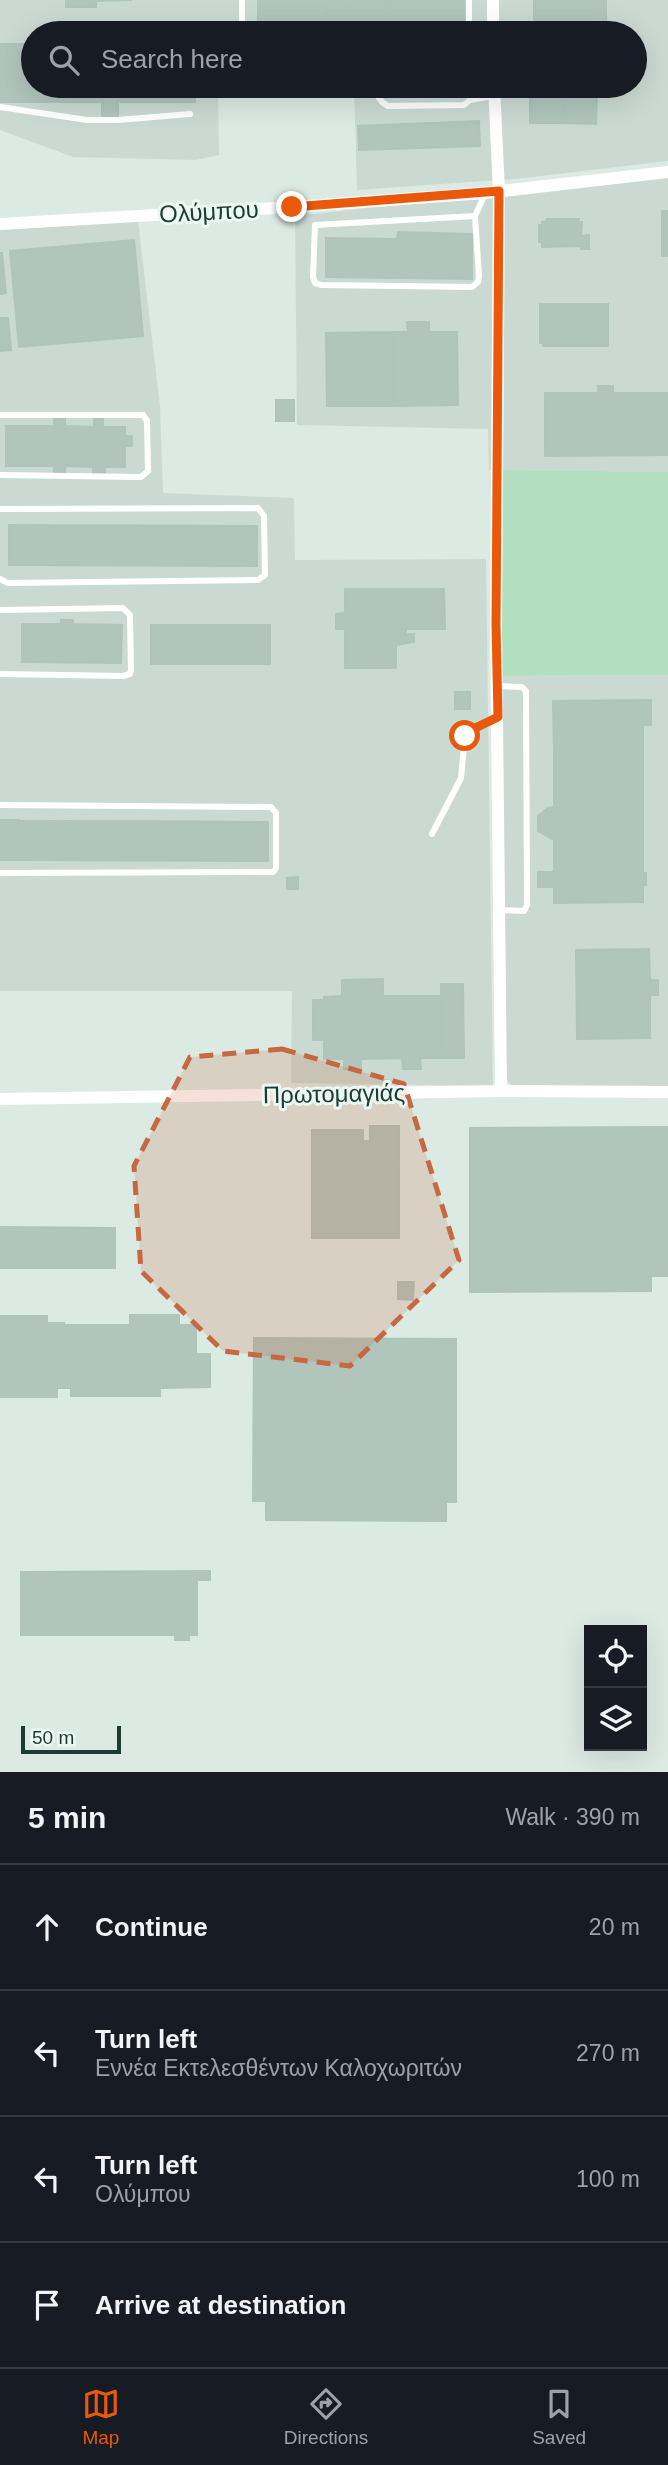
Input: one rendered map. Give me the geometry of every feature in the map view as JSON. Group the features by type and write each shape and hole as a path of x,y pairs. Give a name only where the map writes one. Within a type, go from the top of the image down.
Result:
{"street":[{"path":"493,0 493,21"},
{"path":"494,98 492,192 501,1091"},
{"name":"Ολύμπου","path":"0,224 492,192 668,172"},
{"name":"Πρωτομαγιάς","path":"0,1099 501,1091 668,1092"}],"lane":[{"path":"242,0 242,21"},
{"path":"469,0 469,21"},
{"path":"379,98 388,106 464,105 475,98"},
{"path":"0,107 87,120 190,114"},
{"path":"475,216 315,225 315,283 472,286 478,282 479,276 475,216 492,192"},
{"path":"0,415 143,415 147,421 148,471 141,477 0,475"},
{"path":"0,509 258,509 264,516 265,575 258,580 8,583 0,579"},
{"path":"0,610 124,608 130,615 131,670 130,674 124,676 0,674"},
{"path":"498,687 522,687 526,691 527,905 524,911 500,910"},
{"path":"432,834 461,778 465,736 469,731 498,717"},
{"path":"0,805 271,807 276,813 276,868 273,872 0,873"}],"highlighted area":[{"path":"282,1049 404,1084 459,1260 350,1366 223,1351 141,1271 134,1166 190,1057"}],"shaded area":[{"path":"0,0 668,0 668,161 515,179 357,190 354,98 647,98 647,21 21,21 21,98 218,98 219,155 196,160 73,157 0,130"},
{"path":"668,175 668,472 489,470 488,429 297,425 295,216"},
{"path":"138,221 160,406 163,493 294,498 295,560 486,559 493,1086 291,1083 292,991 0,991 0,230"},
{"path":"668,675 668,1087 513,1087 506,1079 502,676"}],"green space":[{"path":"502,470 668,472 668,675 502,676"}],"building":[{"path":"66,0 132,0 96,1 96,7 66,7"},
{"path":"258,0 327,0 327,21 258,21"},
{"path":"327,0 387,1 387,21 327,21"},
{"path":"460,0 460,1 387,1"},
{"path":"387,1 464,1 465,21 387,21"},
{"path":"534,1 606,1 606,21 534,21"},
{"path":"0,44 21,44 21,98 195,98 195,102 118,102 118,116 102,116 102,102 0,102"},
{"path":"530,98 563,98 563,123 530,123"},
{"path":"563,98 597,98 596,124 563,123"},
{"path":"479,121 480,146 359,150 358,126"},
{"path":"662,211 668,211 668,256 662,256"},
{"path":"547,219 555,219 557,222 557,219 579,219 579,222 582,222 581,236 589,235 589,249 581,249 581,246 542,247 542,242 539,242 539,225"},
{"path":"398,232 472,234 472,279 326,277 326,238 397,239"},
{"path":"134,240 143,336 19,347 10,251"},
{"path":"0,253 6,293 0,294"},
{"path":"540,304 608,304 608,346 543,346 543,343 540,343"},
{"path":"0,318 8,318 11,350 0,351"},
{"path":"407,322 429,322 429,332 457,332 458,405 393,406 393,332 408,332"},
{"path":"393,332 393,406 327,406 326,333"},
{"path":"598,386 613,386 613,393 668,393 668,455 545,456 545,393 598,393"},
{"path":"276,400 294,400 294,421 276,421"},
{"path":"54,418 65,418 65,426 94,427 94,418 103,418 103,427 125,427 125,436 132,436 132,446 125,446 125,467 105,467 105,474 93,474 93,467 65,466 65,474 54,474 54,466 6,466 6,426 54,426"},
{"path":"9,525 257,526 257,566 9,565"},
{"path":"345,589 444,589 445,629 336,629 336,614 345,613"},
{"path":"61,620 73,620 73,624 122,625 121,663 22,662 22,624 61,624"},
{"path":"151,625 270,625 270,664 151,664"},
{"path":"345,629 406,629 406,634 414,634 414,642 396,645 396,668 345,668"},
{"path":"455,692 470,692 470,709 455,709"},
{"path":"651,700 651,725 643,725 643,750 554,750 553,701"},
{"path":"554,750 643,750 643,802 554,802"},
{"path":"554,802 643,802 643,852 554,852 554,840 538,831 538,816 554,807"},
{"path":"0,820 19,820 19,860 0,860"},
{"path":"19,820 268,822 268,861 19,860"},
{"path":"554,852 643,852 646,885 643,885 643,902 554,903 554,887 538,887 538,872 554,872"},
{"path":"298,877 298,889 287,889 287,878"},
{"path":"649,949 650,980 658,980 658,995 650,995 650,1038 577,1039 576,950"},
{"path":"383,979 383,996 441,996 442,1058 420,1058 421,1069 403,1069 402,1058 361,1059 361,1069 344,1069 344,1059 324,1059 324,1040 313,1040 313,1000 342,996 342,980"},
{"path":"441,984 463,984 464,1058 442,1058"},
{"path":"370,1126 399,1126 399,1161 370,1161"},
{"path":"668,1127 668,1276 651,1276 651,1291 470,1292 470,1128"},
{"path":"312,1130 363,1130 363,1141 370,1141 370,1161 399,1161 399,1238 312,1238"},
{"path":"0,1227 115,1228 115,1268 0,1268"},
{"path":"398,1282 414,1282 413,1300 398,1299"},
{"path":"130,1315 179,1315 179,1325 196,1325 196,1354 210,1354 210,1387 160,1388 160,1396 71,1396 71,1388 57,1388 57,1397 0,1397 0,1316 47,1316 47,1323 64,1325 130,1325"},
{"path":"254,1338 456,1339 456,1502 446,1502 446,1521 266,1520 266,1501 253,1501"},
{"path":"210,1571 210,1580 197,1580 197,1635 189,1635 189,1640 175,1640 175,1635 21,1635 21,1572"}],"route":[{"path":"292,207 499,191 496,625 498,717 469,731 465,736"}]}
